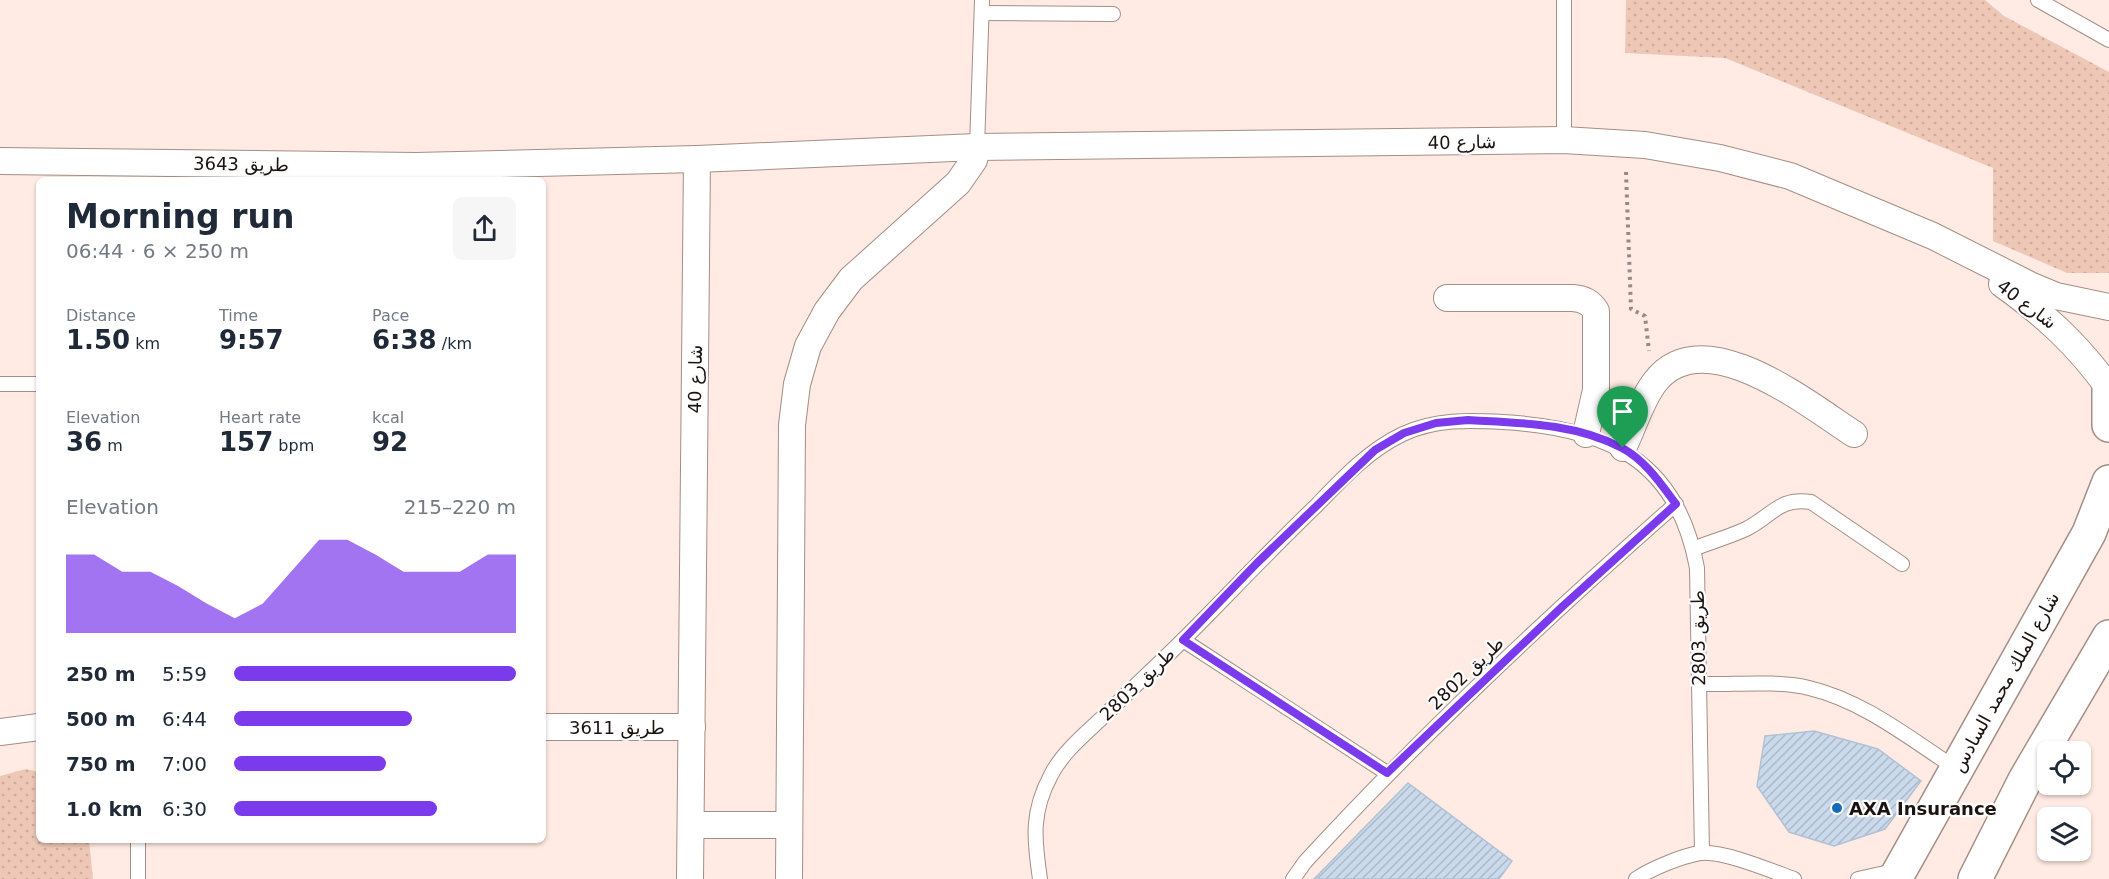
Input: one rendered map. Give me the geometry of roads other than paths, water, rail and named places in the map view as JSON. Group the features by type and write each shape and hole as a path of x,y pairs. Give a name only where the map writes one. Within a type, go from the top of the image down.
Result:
{"main road":[{"path":"2108,385 2109,425"},
{"name":"شارع الملك محمد السادس","path":"1897,874 2088,533 2109,482"},
{"path":"1975,879 2025,780 2109,637"}],"street":[{"name":"شارع 40","path":"690,879 698,159 976,147 1564,140 1625,144 1720,158 1790,177 1933,236 2056,296 2109,307"},
{"path":"789,879 792,424 796,384 808,346 827,311 851,279 963,178 974,160 976,147"},
{"name":"طريق 3643","path":"0,161 416,166 698,159"},
{"name":"شارع 40","path":"1933,236 2047,317 2070,339 2108,385"},
{"path":"1447,298 1573,298 1582,299 1591,304 1596,311 1596,384 1586,434"},
{"path":"1623,448 1654,383 1667,370 1685,363 1703,361 1748,369 1769,379 1854,434"},
{"path":"0,732 36,727"},
{"name":"طريق 3611","path":"546,727 692,727"},
{"path":"691,825 788,825"}],"lane":[{"path":"1564,0 1564,140"},
{"path":"2038,0 2109,40"},
{"path":"976,147 982,7 1113,14"},
{"path":"0,384 36,384"},
{"name":"طريق 2803","path":"1040,879 1034,832 1039,801 1052,773 1091,729 1351,471 1375,450 1404,433 1436,423 1468,420 1553,426 1586,434 1623,448 1652,473 1676,504 1693,549 1699,596 1701,853"},
{"path":"1693,549 1746,529 1782,503 1797,500 1818,506 1902,564"},
{"name":"طريق 2802","path":"1293,879 1305,862 1387,773 1563,606 1676,504"},
{"path":"1183,640 1387,773"},
{"path":"1699,684 1807,687 1843,698 1876,716 1957,769"},
{"path":"138,843 138,879"},
{"path":"1636,879 1646,872 1701,853 1748,862 1794,879"},
{"path":"1858,879 1897,874"}],"place":[{"name":"AXA Insurance","path":"1837,808"}]}
